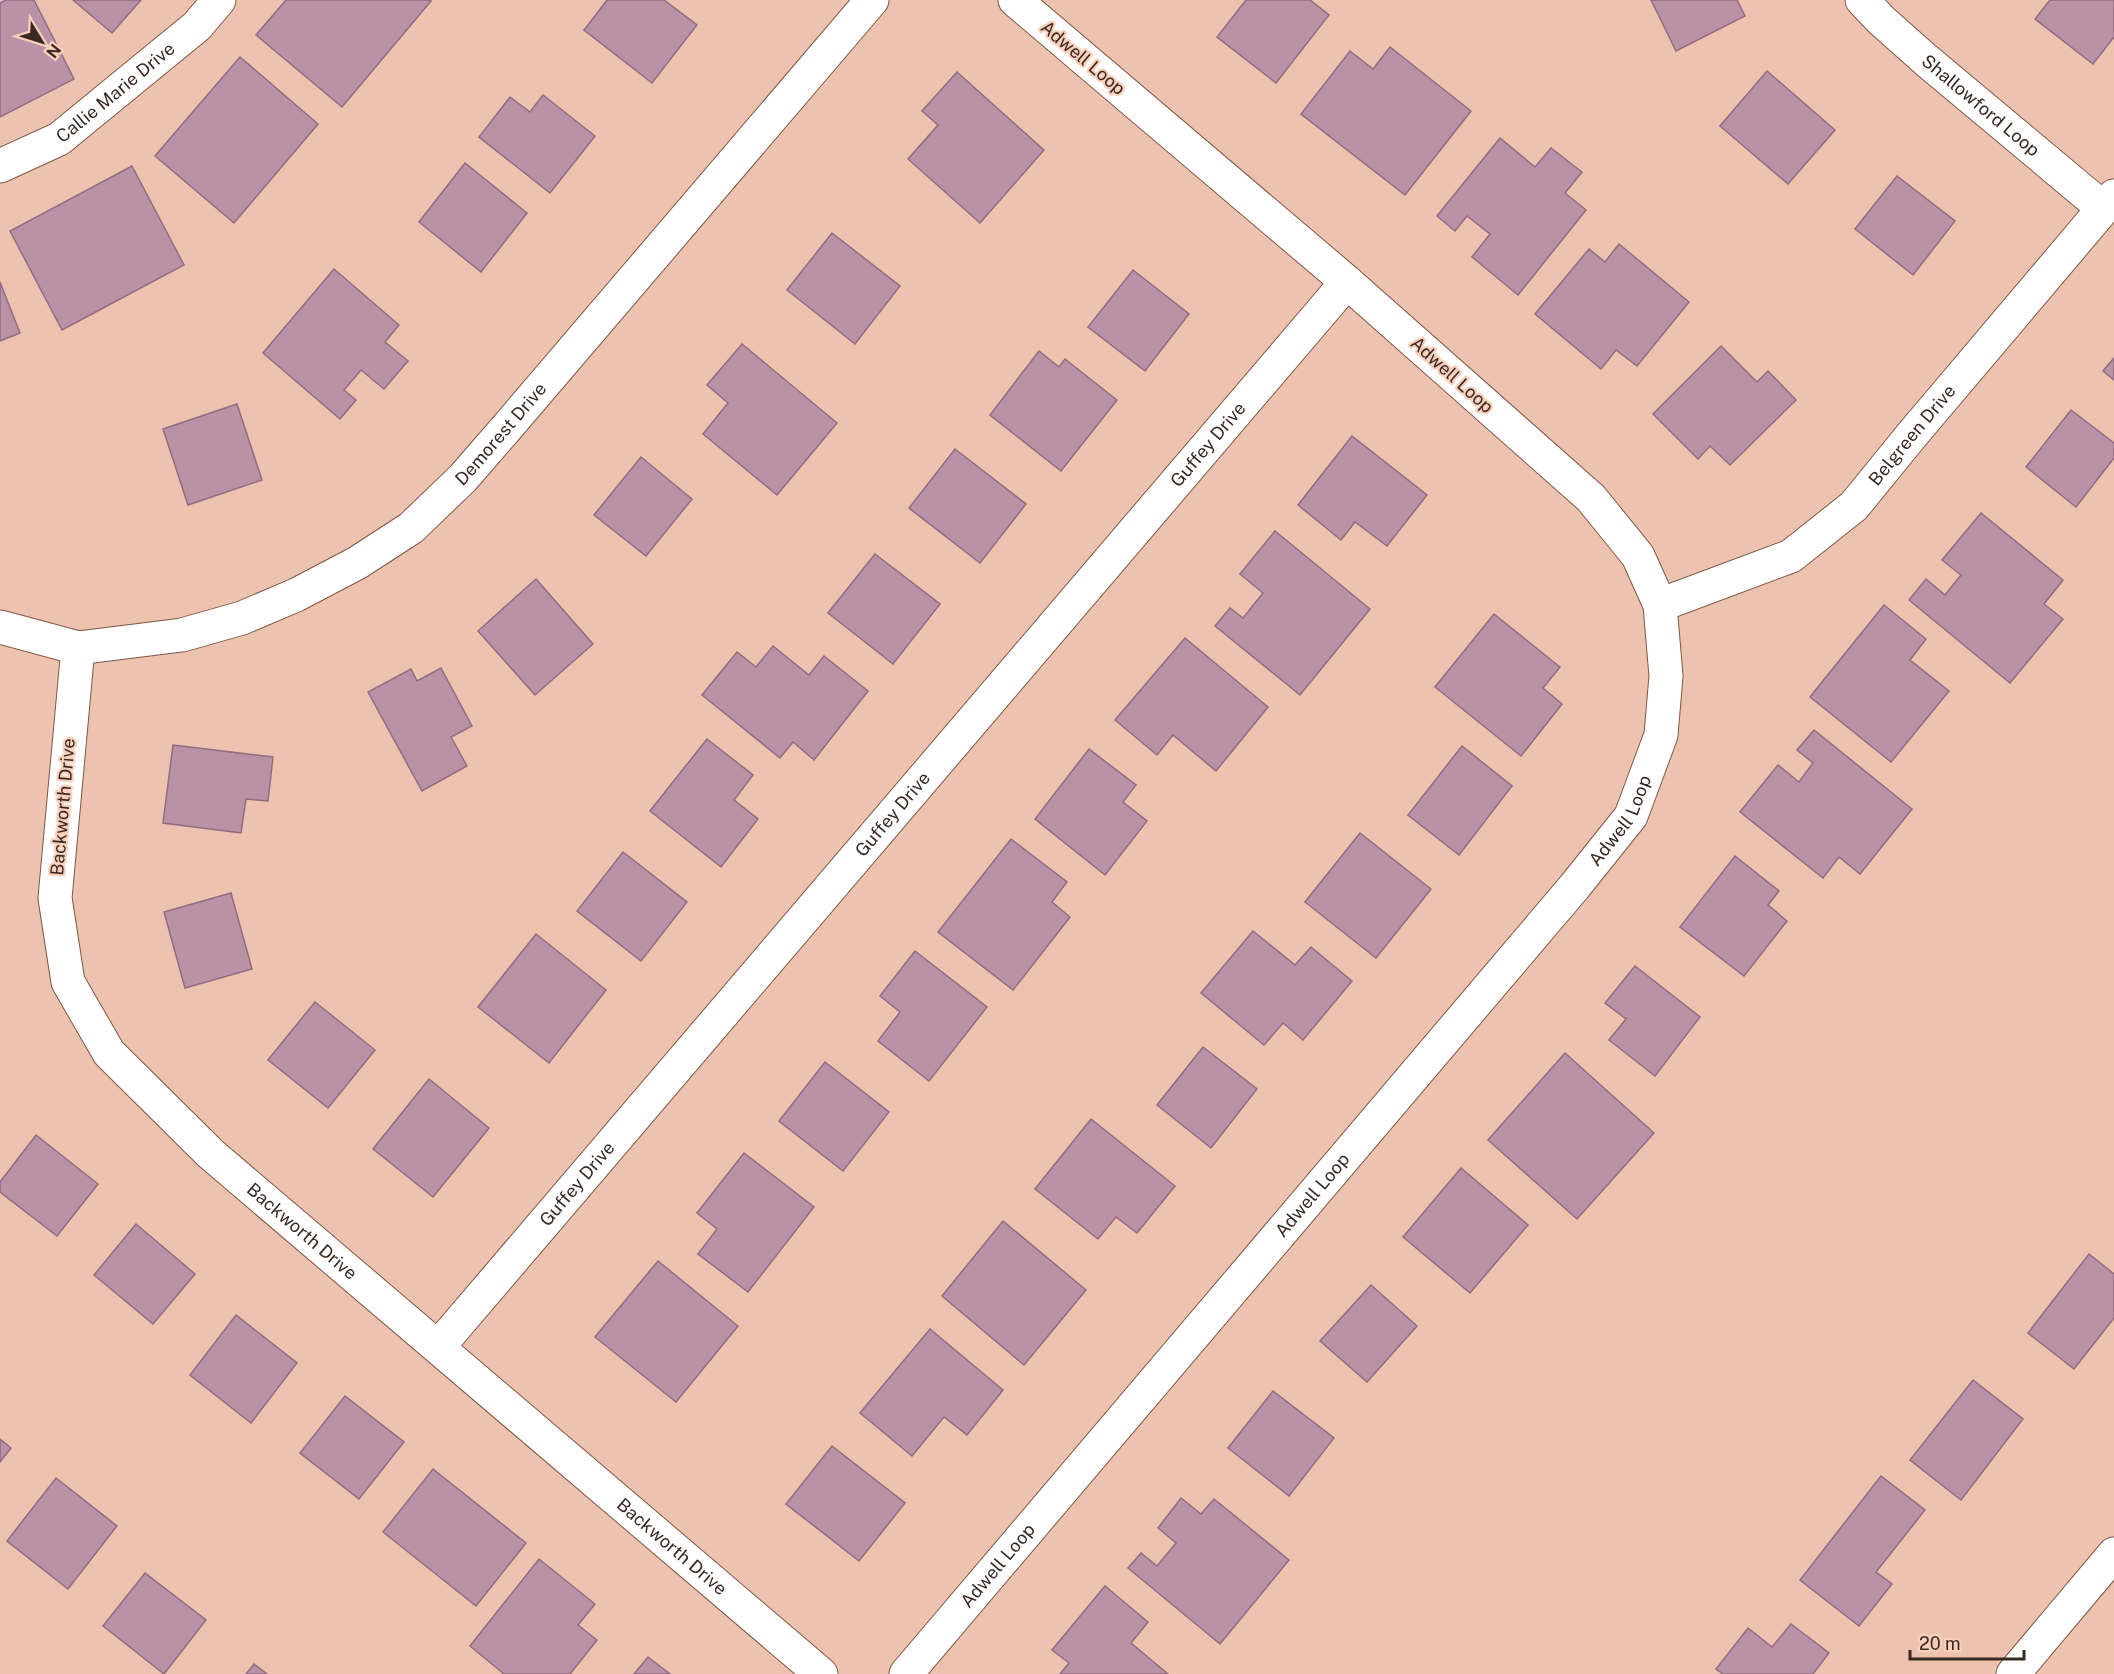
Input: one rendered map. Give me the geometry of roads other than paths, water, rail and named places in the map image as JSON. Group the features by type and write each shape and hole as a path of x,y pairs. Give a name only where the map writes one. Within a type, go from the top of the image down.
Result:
{"street":[{"name":"Callie Marie Drive","path":"0,166 59,139 197,26 219,0"},
{"name":"Demorest Drive","path":"0,627 78,648 182,635 242,618 296,595 357,563 411,528 471,469 872,0"},
{"name":"Adwell Loop","path":"906,1674 1575,886 1631,816 1661,735 1666,676 1660,605 1638,556 1592,498 1347,282 1015,0"},
{"name":"Shallowford Loop","path":"1862,0 1926,60 2109,202"},
{"name":"Belgreen Drive","path":"1660,605 1791,556 1854,506 1918,426 2109,202"},
{"name":"Guffey Drive","path":"439,1347 1347,282"},
{"name":"Backworth Drive","path":"78,648 55,898 68,982 109,1053 211,1154 821,1674"},
{"path":"2013,1674 2114,1554"}]}
